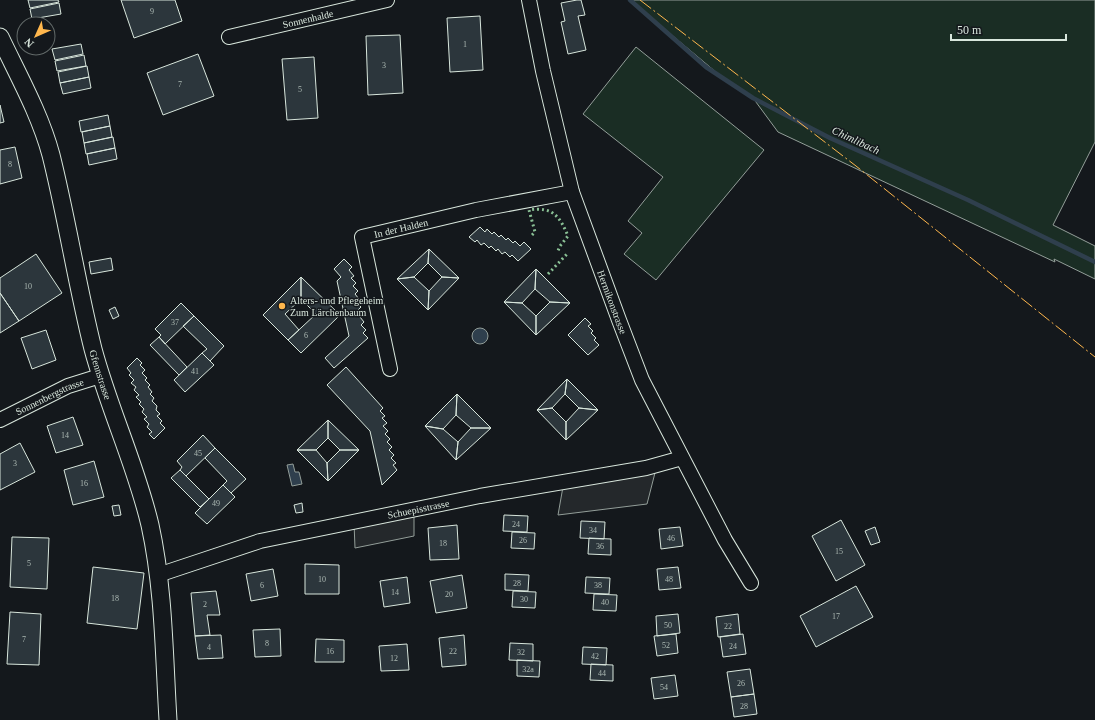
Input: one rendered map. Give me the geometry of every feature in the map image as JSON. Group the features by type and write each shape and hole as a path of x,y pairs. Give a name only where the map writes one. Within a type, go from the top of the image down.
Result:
{"street":[{"name":"Sonnenhalde","path":"229,37 387,0"},
{"name":"Hermikonstrasse","path":"529,0 543,71 572,192 642,380 725,540 751,583"},
{"name":"Gfennstrasse","path":"0,37 41,126 51,154 79,294 100,376 137,478 150,526 158,575 166,655 168,720"},
{"name":"In der Halden","path":"390,369 362,237 476,210 572,192"},
{"name":"Sonnenbergstrasse","path":"0,420 68,386 100,376"},
{"name":"Schuepisstrasse","path":"158,575 260,541 480,496 646,468 682,458"}],"green space":[{"path":"630,0 1095,0 1095,142 1053,225 1095,246 1095,279 1054,259 1055,262 778,132 753,98 729,83"},
{"path":"636,47 764,150 656,280 624,254 642,233 628,221 663,177 583,114"}],"shaded area":[{"path":"657,465 647,504 558,515 564,481"},
{"path":"414,509 414,536 355,548 354,523"}],"water":[{"path":"477,328 483,328 488,333 486,342 483,344 477,344 472,339 472,333"},
{"path":"293,464 295,472 299,472 302,484 292,486 287,465"}],"building":[{"path":"28,0 58,0 59,2 30,8"},
{"path":"121,0 175,0 182,21 134,38"},
{"path":"581,0 585,15 578,16 586,50 568,54 561,22 565,21 561,3"},
{"path":"59,3 61,14 49,16 31,16 30,9"},
{"path":"480,16 483,70 450,72 447,18"},
{"path":"400,35 403,93 368,95 366,36"},
{"path":"81,44 83,54 55,60 54,56 56,56 56,48"},
{"path":"198,54 214,96 163,115 147,73"},
{"path":"84,55 86,66 57,71 55,61"},
{"path":"314,57 318,118 287,120 282,59"},
{"path":"87,66 89,77 60,83 58,72"},
{"path":"89,77 91,88 63,94 60,83"},
{"path":"0,105 4,122 0,123"},
{"path":"108,115 110,126 81,132 79,121"},
{"path":"110,126 112,137 84,143 82,132"},
{"path":"113,137 115,148 86,154 84,143"},
{"path":"15,147 22,178 0,184 0,150"},
{"path":"115,148 117,159 89,165 87,154"},
{"path":"480,227 485,232 487,229 492,234 494,232 499,237 501,235 506,240 508,238 513,243 515,241 520,246 524,242 531,249 518,261 512,255 510,257 505,252 502,254 498,249 496,251 491,246 489,248 484,243 481,245 477,240 475,242 469,237"},
{"path":"429,249 428,263 414,277 397,279"},
{"path":"429,249 459,278 442,277 428,263"},
{"path":"36,254 62,293 19,321 0,293 0,278"},
{"path":"111,258 113,270 91,274 89,262"},
{"path":"344,259 352,267 349,270 354,276 351,278 356,283 353,286 358,291 355,294 359,299 356,302 361,307 358,310 363,315 360,317 364,322 361,325 366,330 363,333 368,338 334,368 325,358 349,336 337,281 341,277 334,269"},
{"path":"536,269 535,289 522,303 504,302"},
{"path":"536,269 570,303 550,302 535,289"},
{"path":"301,277 340,315 316,314 301,299"},
{"name":"Alters- und Pflegeheim Zum Lärchenbaum","path":"301,277 301,299 285,314 299,330 288,340 263,315"},
{"path":"414,277 429,291 428,310 397,279"},
{"path":"442,277 459,278 428,310 429,291"},
{"path":"0,293 19,321 0,333"},
{"path":"504,302 522,303 536,316 536,335"},
{"path":"550,302 570,303 536,335 536,316"},
{"path":"181,303 194,316 165,344 159,337 161,335 155,329"},
{"path":"115,307 119,316 113,319 109,310"},
{"path":"316,314 340,315 301,353 288,340"},
{"path":"194,316 224,346 210,361 202,353 207,349 183,326"},
{"path":"585,318 591,324 588,326 593,331 591,333 596,338 594,340 599,345 588,355 568,335"},
{"path":"46,330 56,360 32,369 21,338"},
{"path":"159,337 187,367 179,375 150,345"},
{"path":"202,353 214,365 185,392 174,380"},
{"path":"137,358 142,363 140,365 145,370 142,373 147,378 145,380 150,385 148,387 152,392 150,394 154,398 152,401 157,406 156,410 160,414 157,416 162,421 160,423 165,428 154,439 149,434 152,432 147,427 149,424 144,419 147,417 142,412 144,409 139,404 141,402 136,397 139,395 134,390 136,387 131,383 134,380 129,375 131,373 127,368"},
{"path":"346,367 383,408 380,411 385,416 382,418 387,423 383,426 388,431 385,434 390,439 387,442 392,447 389,450 394,455 391,458 396,463 393,465 397,470 382,485 370,431 327,385"},
{"path":"567,379 565,394 552,408 537,410"},
{"path":"567,379 598,410 579,408 565,394"},
{"path":"457,394 491,428 471,428 456,415"},
{"path":"457,394 456,415 443,429 425,426"},
{"path":"552,408 566,422 566,440 537,410"},
{"path":"579,408 598,410 566,440 566,422"},
{"path":"73,417 83,445 56,453 47,426"},
{"path":"328,420 328,438 316,450 297,450"},
{"path":"328,420 359,450 340,450 328,438"},
{"path":"425,426 443,429 458,442 456,460"},
{"path":"471,428 491,428 456,460 458,442"},
{"path":"203,435 215,448 186,476 180,470 182,467 177,461"},
{"path":"20,443 35,472 0,490 0,454"},
{"path":"215,448 246,479 231,493 223,485 227,481 205,458"},
{"path":"297,450 316,450 327,463 328,481"},
{"path":"340,450 359,450 328,481 327,463"},
{"path":"94,461 104,497 73,505 64,470"},
{"path":"180,470 209,499 200,507 171,478"},
{"path":"223,485 235,497 207,524 195,513"},
{"path":"302,503 303,512 296,513 294,505"},
{"path":"119,505 121,515 114,516 112,506"},
{"path":"504,515 528,516 527,532 503,531"},
{"path":"841,520 865,565 836,581 812,536"},
{"path":"581,521 605,522 604,539 580,538"},
{"path":"457,525 459,559 430,560 428,528"},
{"path":"680,527 683,546 661,549 659,529"},
{"path":"875,527 880,542 871,545 865,531"},
{"path":"512,532 535,533 534,549 511,548"},
{"path":"12,537 49,538 47,589 10,587"},
{"path":"589,538 611,539 611,555 588,554"},
{"path":"305,564 339,565 339,594 305,594"},
{"path":"93,567 144,573 137,629 87,623"},
{"path":"678,567 681,588 659,590 657,569"},
{"path":"273,569 278,596 251,601 246,574"},
{"path":"505,574 529,575 528,591 505,590"},
{"path":"462,575 467,608 436,613 430,581"},
{"path":"407,577 410,603 384,607 380,581"},
{"path":"586,577 610,578 609,594 585,593"},
{"path":"856,586 873,617 816,647 800,616"},
{"path":"216,591 220,615 207,615 210,635 195,636 191,593"},
{"path":"513,591 536,592 535,608 512,607"},
{"path":"594,594 617,595 616,611 593,610"},
{"path":"10,612 41,614 39,665 7,664"},
{"path":"678,614 680,633 657,636 656,616"},
{"path":"738,614 740,634 718,637 716,617"},
{"path":"280,629 281,656 255,657 253,630"},
{"path":"676,634 678,653 657,656 654,636"},
{"path":"743,634 746,654 723,657 720,637"},
{"path":"221,635 223,658 198,659 195,636"},
{"path":"464,635 466,665 442,667 439,638"},
{"path":"316,639 344,640 344,662 315,662"},
{"path":"510,643 533,644 533,661 509,660"},
{"path":"407,644 409,670 381,671 379,646"},
{"path":"583,647 607,648 606,665 582,664"},
{"path":"517,660 540,661 539,677 517,676"},
{"path":"591,664 613,665 613,681 590,680"},
{"path":"750,669 754,694 731,697 727,672"},
{"path":"675,675 678,696 654,699 651,678"},
{"path":"754,694 757,714 734,717 731,697"}],"waterway":[{"name":"Chimlibach","path":"630,0 706,67 753,98 830,138 968,200 1095,262"}],"hedge":[{"path":"532,235 535,232 529,210 537,209 550,211 562,223 568,236 560,246 557,253"},
{"path":"548,274 567,254"}],"power":[{"path":"640,0 856,166 1095,357"}],"place":[{"name":"Alters- und Pflegeheim Zum Lärchenbaum","path":"282,306"}]}
